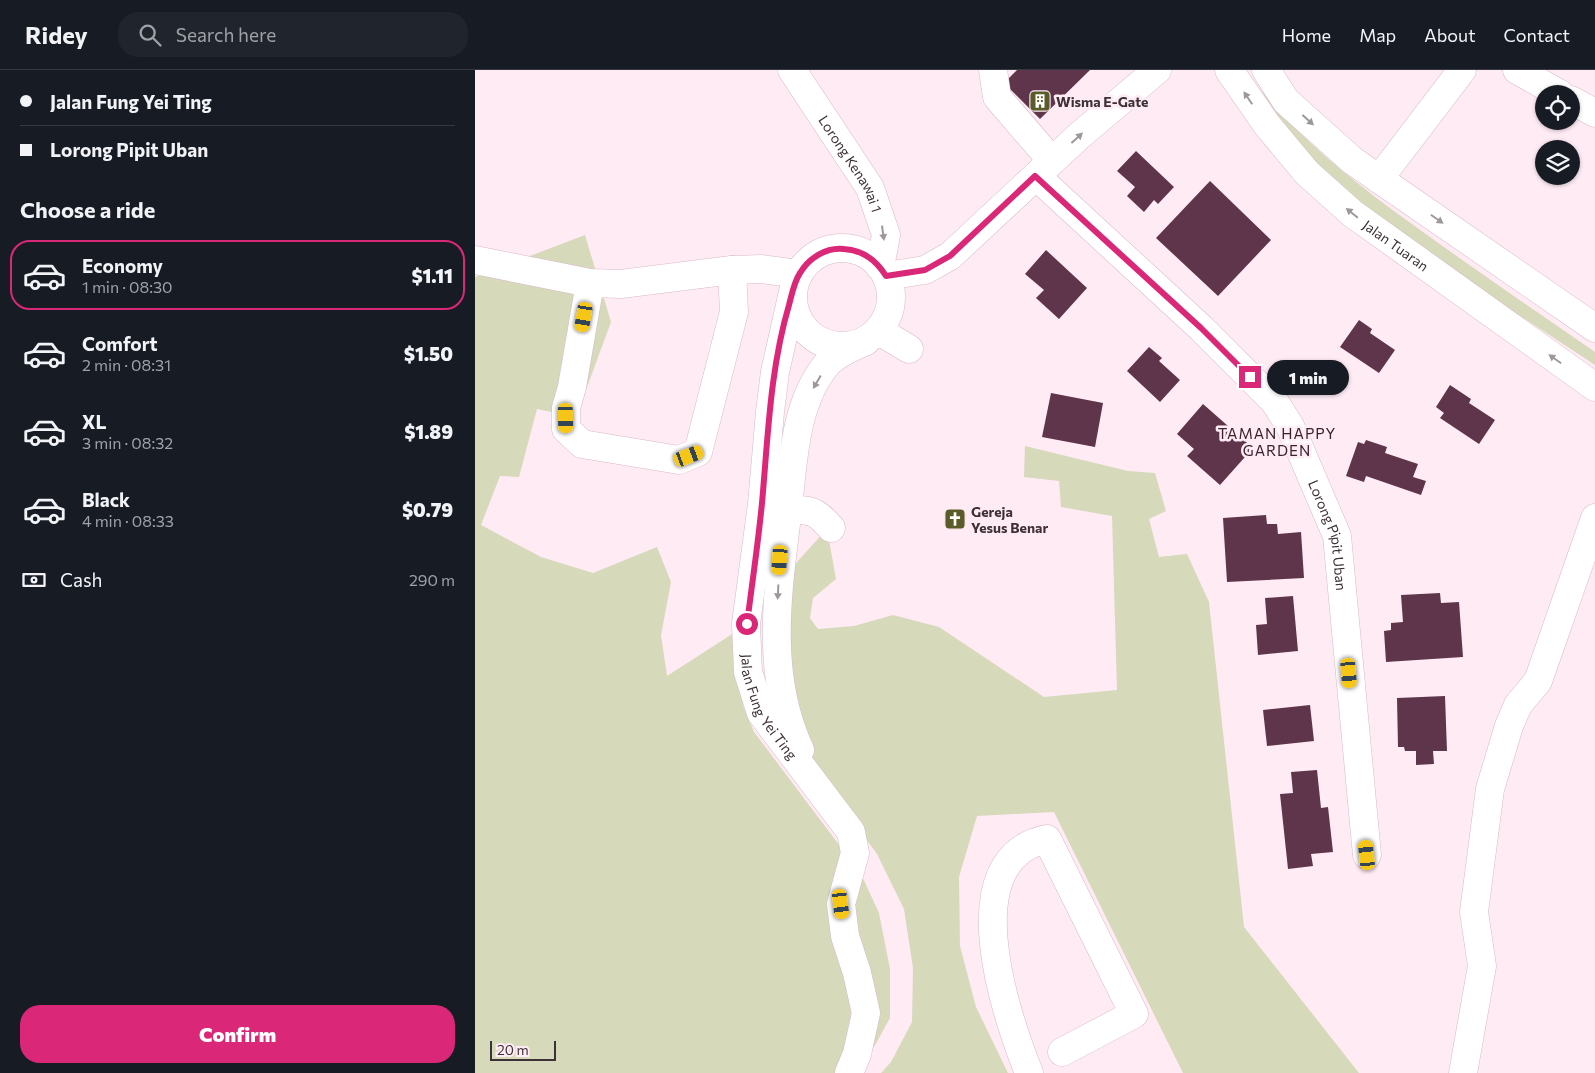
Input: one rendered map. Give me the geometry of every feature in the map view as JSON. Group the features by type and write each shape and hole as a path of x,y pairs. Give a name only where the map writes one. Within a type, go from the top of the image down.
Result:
{"street":[{"name":"Lorong Kenawai 1","path":"792,70 870,188 886,235 883,271"},
{"name":"Lorong Pipit Uban","path":"993,70 997,97 1044,168 1274,401 1290,426 1337,536 1367,855"},
{"path":"883,271 925,270 950,256 1044,168 1157,70"},
{"name":"Jalan Tuaran","path":"1229,70 1267,126 1307,173 1353,214 1595,387"},
{"path":"1255,70 1353,161 1595,328"},
{"path":"1266,70 1286,100"},
{"path":"1379,179 1463,70"},
{"path":"1517,70 1544,85"},
{"path":"1580,105 1595,113"},
{"path":"838,248 854,249 868,256 883,271 890,290 887,318 872,336 851,346 836,346 821,342 809,334 799,322 794,307 796,283 809,261 822,252 838,248"},
{"path":"477,260 590,283 621,284 732,270 762,269 796,283"},
{"path":"590,283 572,387 566,408 566,429 582,444 679,460 698,452 734,312 732,270"},
{"name":"Jalan Fung Yei Ting","path":"796,283 785,318 771,404 762,504 747,624 748,672 761,713 851,832 855,853 841,904 845,936 857,973 866,1014 857,1054 849,1073"},
{"path":"872,336 909,349"},
{"name":"Jalan Fung Yei Ting","path":"817,785 791,731 784,702 777,649 777,590 794,450 808,397 826,365 834,357 872,336"},
{"path":"787,511 807,510 818,513 831,528"},
{"path":"1463,1073 1482,966 1475,912 1490,789 1509,726 1518,705 1538,682 1595,518"},
{"path":"747,652 777,649"},
{"path":"1029,1073 1013,1032 993,945 994,892 1007,864 1031,843 1047,840 1134,1014 1062,1052"}],"green space":[{"path":"1245,70 1285,118 1331,161 1405,219 1595,352 1595,365 1484,292 1386,223 1331,179 1283,132"},
{"path":"585,235 611,322 576,417 537,409 519,477 500,476 481,525 541,557 593,573 657,547 671,582 661,635 667,676 740,629 743,706 754,732 861,874 879,913 890,969 890,1018 874,1047 852,1066 840,1073 475,1073 475,277"},
{"path":"1025,446 1128,471 1155,473 1166,511 1149,519 1159,557 1187,554 1209,602 1244,927 1359,1073 1183,1073 1054,812 977,816 959,877 960,946 976,1007 1008,1073 881,1073 891,1062 912,1022 913,968 904,909 877,854 826,784 789,725 781,593 797,562 827,529 836,579 813,598 810,618 818,629 854,626 893,615 939,627 1044,697 1117,690 1112,516 1061,507 1059,481 1024,477"}],"building":[{"name":"Wisma E-Gate","path":"1017,70 1090,70 1040,119 1004,83"},
{"path":"1136,151 1174,187 1158,204 1154,200 1144,212 1127,196 1135,187 1117,171"},
{"path":"1210,181 1271,240 1218,296 1156,238"},
{"path":"1046,250 1087,288 1059,319 1036,298 1044,290 1025,274"},
{"path":"1359,320 1372,329 1370,333 1395,350 1379,373 1340,347"},
{"path":"1149,347 1162,358 1159,361 1180,380 1160,402 1127,371"},
{"path":"1450,385 1471,399 1469,403 1495,420 1479,444 1440,418 1444,413 1436,407"},
{"path":"1051,393 1103,403 1095,447 1042,437"},
{"path":"1203,404 1253,448 1220,485 1187,456 1194,449 1177,434"},
{"path":"1366,440 1387,447 1385,453 1418,464 1413,477 1426,481 1421,495 1366,476 1364,482 1346,476 1358,442 1364,444"},
{"path":"1266,515 1267,524 1277,524 1278,534 1301,532 1304,578 1227,582 1223,518"},
{"path":"1440,593 1441,603 1459,602 1463,657 1386,662 1384,631 1391,630 1391,623 1403,622 1401,595"},
{"path":"1293,596 1298,651 1258,655 1256,625 1267,624 1265,598"},
{"path":"1445,696 1447,751 1433,751 1434,764 1416,765 1416,751 1405,751 1404,747 1398,747 1397,698"},
{"path":"1310,705 1314,741 1267,746 1263,710"},
{"path":"1317,770 1321,808 1328,807 1333,852 1311,854 1313,866 1288,869 1280,794 1293,793 1291,772"}],"place":[{"name":"Wisma E-Gate","path":"1040,101"},
{"name":"Gereja Yesus Benar","path":"955,519"}],"district":[{"name":"TAMAN HAPPY GARDEN","path":"1277,442"}],"route":[{"path":"747,624 762,504 770,412 785,318 799,274 809,261 822,252 838,248 854,249 868,256 880,266 886,276 925,270 950,256 1035,176 1148,278 1250,377"}]}
